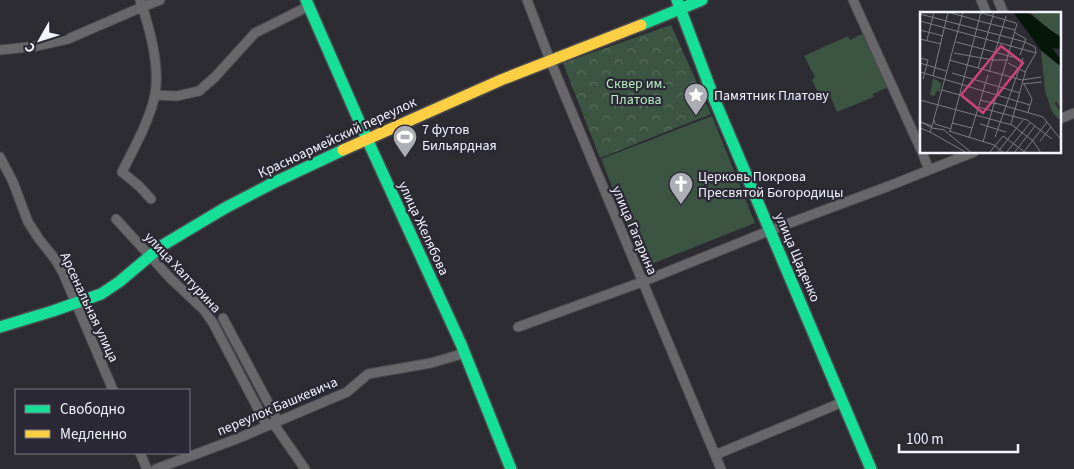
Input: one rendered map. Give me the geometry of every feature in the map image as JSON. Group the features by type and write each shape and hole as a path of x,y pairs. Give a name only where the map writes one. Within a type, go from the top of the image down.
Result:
{"street":[{"path":"0,50 37,46 68,38 141,3 160,0"},
{"name":"улица Гагарина","path":"527,0 550,60 721,469"},
{"name":"Красноармейский переулок","path":"0,326 75,304 101,294 174,238 225,208 273,183 367,139 483,87 618,35 679,5 702,0"},
{"path":"853,0 920,148"},
{"path":"981,0 986,12"},
{"path":"998,0 1003,12"},
{"path":"141,3 156,68 155,95 139,139 122,172 151,199"},
{"path":"155,95 177,96 199,91 215,77 255,33 308,3"},
{"name":"улица Желябова","path":"308,3 367,139 465,353 512,469"},
{"name":"улица Щаденко","path":"679,5 716,101 871,469"},
{"path":"1062,118 1074,113"},
{"path":"923,154 929,170"},
{"path":"518,327 642,282 969,154"},
{"name":"Арсенальная улица","path":"0,157 13,182 28,222 55,259 62,273 112,389"},
{"name":"улица Халтурина","path":"116,220 171,279 204,310 273,423 305,469"},
{"path":"223,318 273,423"},
{"name":"переулок Башкевича","path":"156,469 239,438 348,392 368,374 431,363 465,353"},
{"path":"715,456 842,402"},
{"path":"140,454 147,469"}],"green space":[{"name":"Сквер им. Платова","path":"671,25 711,114 600,158 563,63"},
{"path":"864,33 888,87 873,94 874,97 837,112 829,93 820,97 812,80 815,77 804,56 848,36 850,40"},
{"path":"712,116 755,223 644,267 601,159"}],"traffic: fast":[{"path":"306,0 461,344 511,469"},
{"path":"677,0 715,101 871,469"},
{"path":"641,25 702,0"},
{"path":"0,327 101,294 119,282 163,245 225,208 343,150"}],"traffic: slow":[{"path":"343,150 501,80 641,25"}],"place":[{"name":"Памятник Платову","path":"696,116"},
{"name":"7 футов Бильярдная","path":"405,158"},
{"name":"Церковь Покрова Пресвятой Богородицы","path":"681,205"}]}
